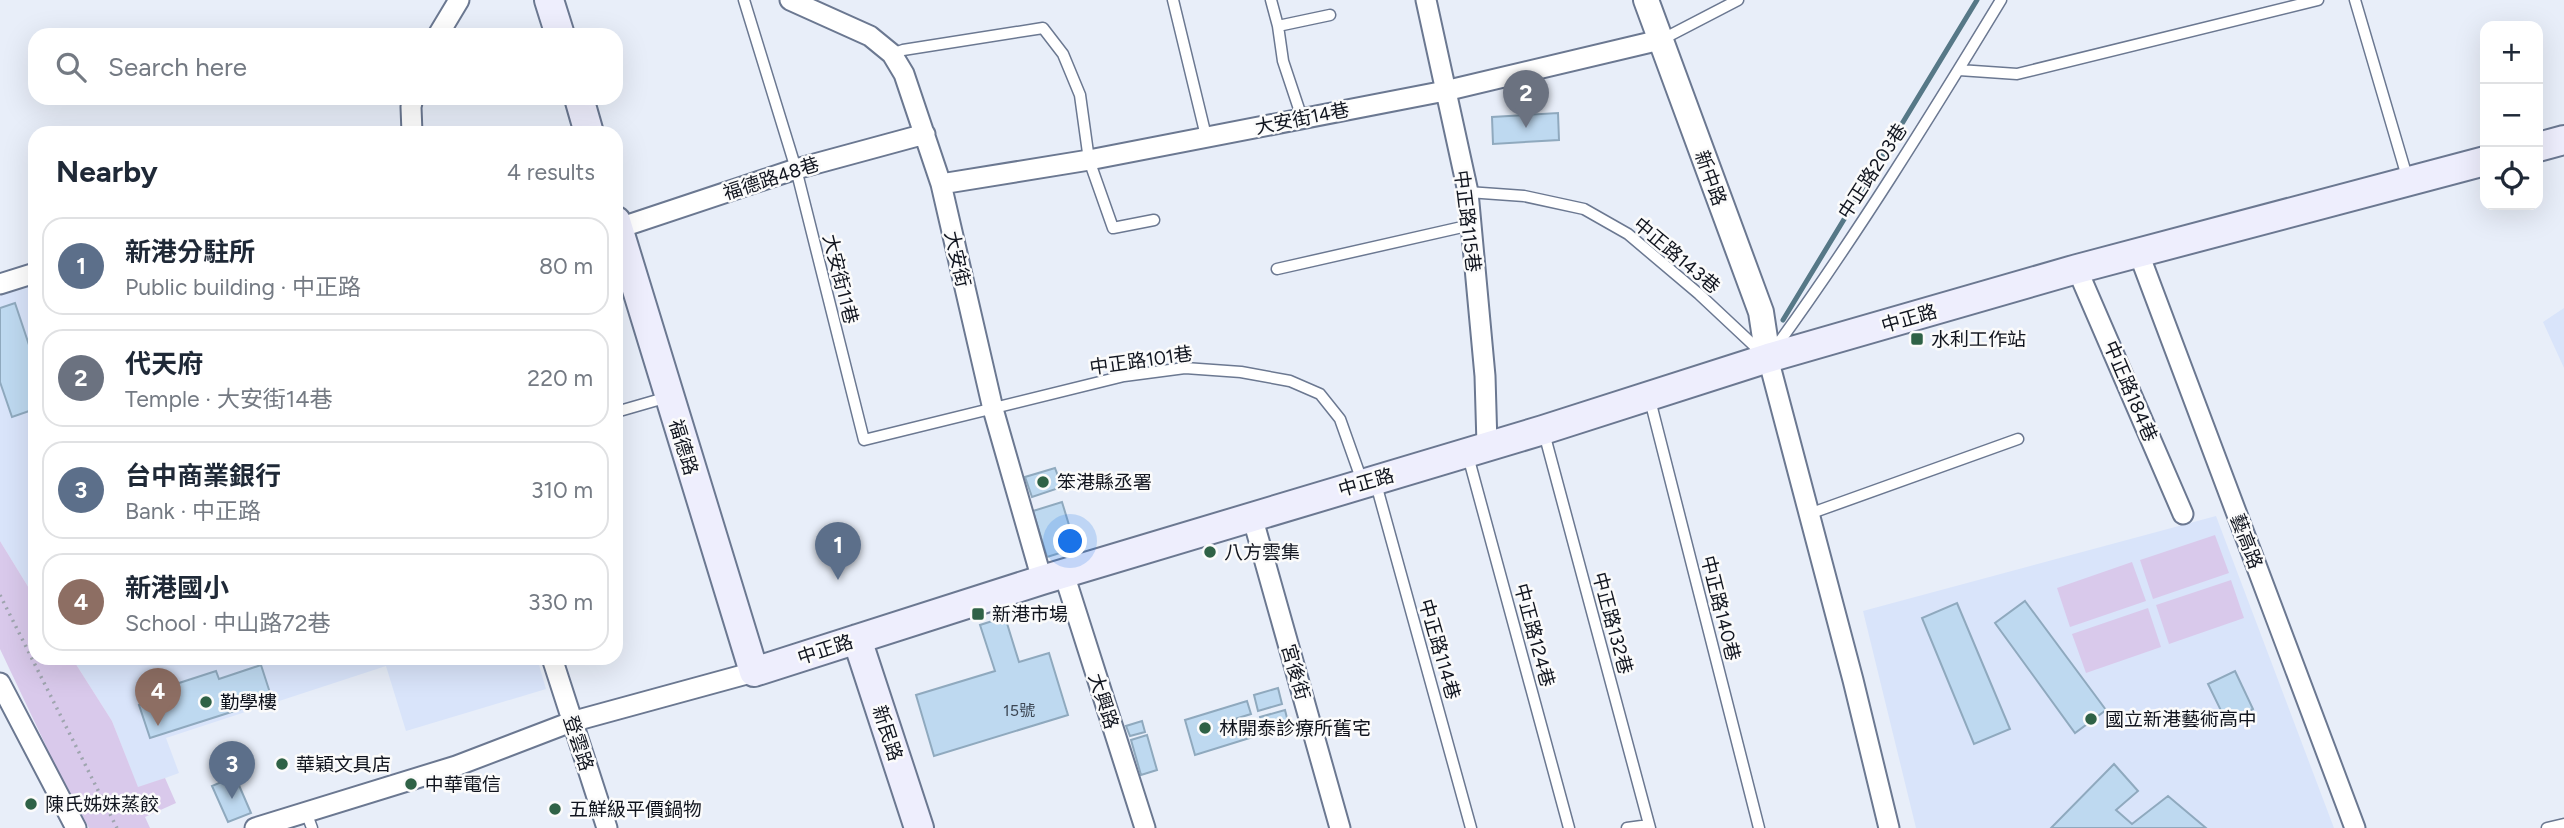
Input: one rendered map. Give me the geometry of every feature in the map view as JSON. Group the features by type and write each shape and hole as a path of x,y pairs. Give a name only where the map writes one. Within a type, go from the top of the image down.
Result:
{"main road":[{"path":"549,0 558,28"},
{"path":"581,105 587,126"},
{"path":"2543,146 2564,141"},
{"name":"中正路","path":"754,673 1053,577 1768,358 2077,269 2480,162"},
{"name":"福德路","path":"623,246 754,673"},
{"name":"新民路","path":"858,639 919,828"}],"street":[{"path":"442,28 459,0"},
{"name":"大安街","path":"790,0 870,36 892,54 904,74 941,184 993,409 1053,577"},
{"name":"中正路115巷","path":"1426,0 1468,192 1485,376 1477,449"},
{"name":"新中路","path":"1646,0 1760,312 1768,358"},
{"name":"大安街14巷","path":"941,184 1089,160 1445,91 1660,40"},
{"path":"411,105 412,126"},
{"name":"福德路48巷","path":"623,224 796,169 925,134"},
{"name":"藝高路","path":"2139,254 2355,828"},
{"name":"中正路184巷","path":"2077,269 2183,514"},
{"path":"0,284 28,275"},
{"path":"1768,358 1889,828"},
{"name":"宮後街","path":"1252,516 1340,828"},
{"name":"大興路","path":"1053,577 1145,828"},
{"name":"登雲路","path":"554,665 607,828"},
{"name":"中正路","path":"255,828 309,820 571,722 754,673"},
{"path":"0,683 76,828"}],"lane":[{"name":"大安街11巷","path":"744,0 796,169 864,440 993,409"},
{"path":"1173,0 1206,136"},
{"path":"1271,0 1283,61 1302,118"},
{"path":"1660,40 1738,0"},
{"name":"中正路203巷","path":"1768,358 1804,308 1959,70 2001,0"},
{"path":"1959,70 2017,74 2318,0"},
{"path":"2355,0 2408,181"},
{"path":"1278,26 1330,15"},
{"path":"892,54 1044,28 1063,54 1080,95 1089,160 1113,228 1154,220"},
{"name":"中正路143巷","path":"1468,192 1524,196 1584,209 1617,227 1699,294 1768,358"},
{"path":"1277,269 1471,225"},
{"name":"中正路101巷","path":"993,409 1124,376 1185,368 1241,372 1290,381 1320,394 1340,419 1369,482"},
{"name":"中正路140巷","path":"1649,396 1759,828"},
{"path":"623,410 669,397"},
{"name":"中正路132巷","path":"1543,429 1649,826"},
{"path":"1809,514 2018,439"},
{"name":"中正路124巷","path":"1477,449 1569,828"},
{"name":"中正路114巷","path":"1369,482 1471,828"},
{"path":"2547,828 2564,824"},
{"path":"1627,828 1649,826"}],"path":[{"path":"0,595 28,651"},
{"path":"35,665 117,828"}],"shaded area":[{"path":"28,287 28,587 0,541 0,296"},
{"path":"2564,308 2564,368 2543,322"},
{"name":"國立新港藝術高中","path":"2216,516 2334,828 1916,828 1863,611"},
{"path":"2215,535 2229,573 2153,599 2140,560"},
{"path":"0,541 28,587 28,665 76,665 112,721 138,787 165,778 176,803 145,817 150,828 89,828 57,769 0,649"},
{"path":"2132,562 2146,601 2070,627 2057,588"},
{"path":"2231,580 2244,618 2169,644 2156,605"},
{"path":"2148,608 2161,647 2086,673 2072,634"},
{"path":"76,665 539,665 546,689 406,731 386,666 166,738 179,773 138,788 112,721"}],"building":[{"path":"1558,113 1559,140 1493,144 1492,117"},
{"path":"15,303 28,342 28,411 12,417 0,382 0,308"},
{"name":"笨港縣丞署","path":"1055,468 1062,487 1032,497 1025,477"},
{"path":"1062,502 1076,548 1047,557 1033,511"},
{"path":"2025,601 2106,710 2075,733 1995,623"},
{"path":"1957,603 2010,729 1974,744 1922,618"},
{"path":"1005,617 1019,662 1049,653 1068,715 934,756 916,695 995,671 980,625"},
{"name":"勤學樓","path":"261,665 272,699 150,738 139,705 179,693 176,684 216,671 219,679"},
{"path":"2235,671 2253,709 2227,723 2208,684"},
{"path":"1278,688 1282,704 1258,711 1254,695"},
{"name":"林開泰診療所舊宅","path":"1247,701 1251,714 1222,723 1225,732 1253,724 1256,736 1195,755 1185,720"},
{"path":"1285,710 1289,726 1264,733 1260,717"},
{"path":"1142,721 1145,732 1130,736 1126,726"},
{"path":"1147,735 1157,770 1141,775 1131,740"},
{"path":"2114,764 2138,791 2116,810 2132,824 2168,796 2206,828 2051,828"},
{"path":"235,776 251,813 228,822 212,786"}],"waterway":[{"path":"1783,320 1977,0"}],"place":[{"name":"代天府","path":"1526,128"},
{"name":"水利工作站","path":"1917,339"},
{"name":"笨港縣丞署","path":"1043,482"},
{"name":"八方雲集","path":"1210,552"},
{"name":"新港分駐所","path":"838,580"},
{"name":"新港市場","path":"978,614"},
{"name":"勤學樓","path":"206,702"},
{"name":"國立新港藝術高中","path":"2091,719"},
{"name":"新港國小","path":"158,726"},
{"name":"林開泰診療所舊宅","path":"1205,728"},
{"name":"華穎文具店","path":"282,764"},
{"name":"中華電信","path":"411,784"},
{"name":"台中商業銀行","path":"232,799"},
{"name":"陳氏姊妹蒸餃","path":"31,804"},
{"name":"五鮮級平價鍋物","path":"555,809"}]}
